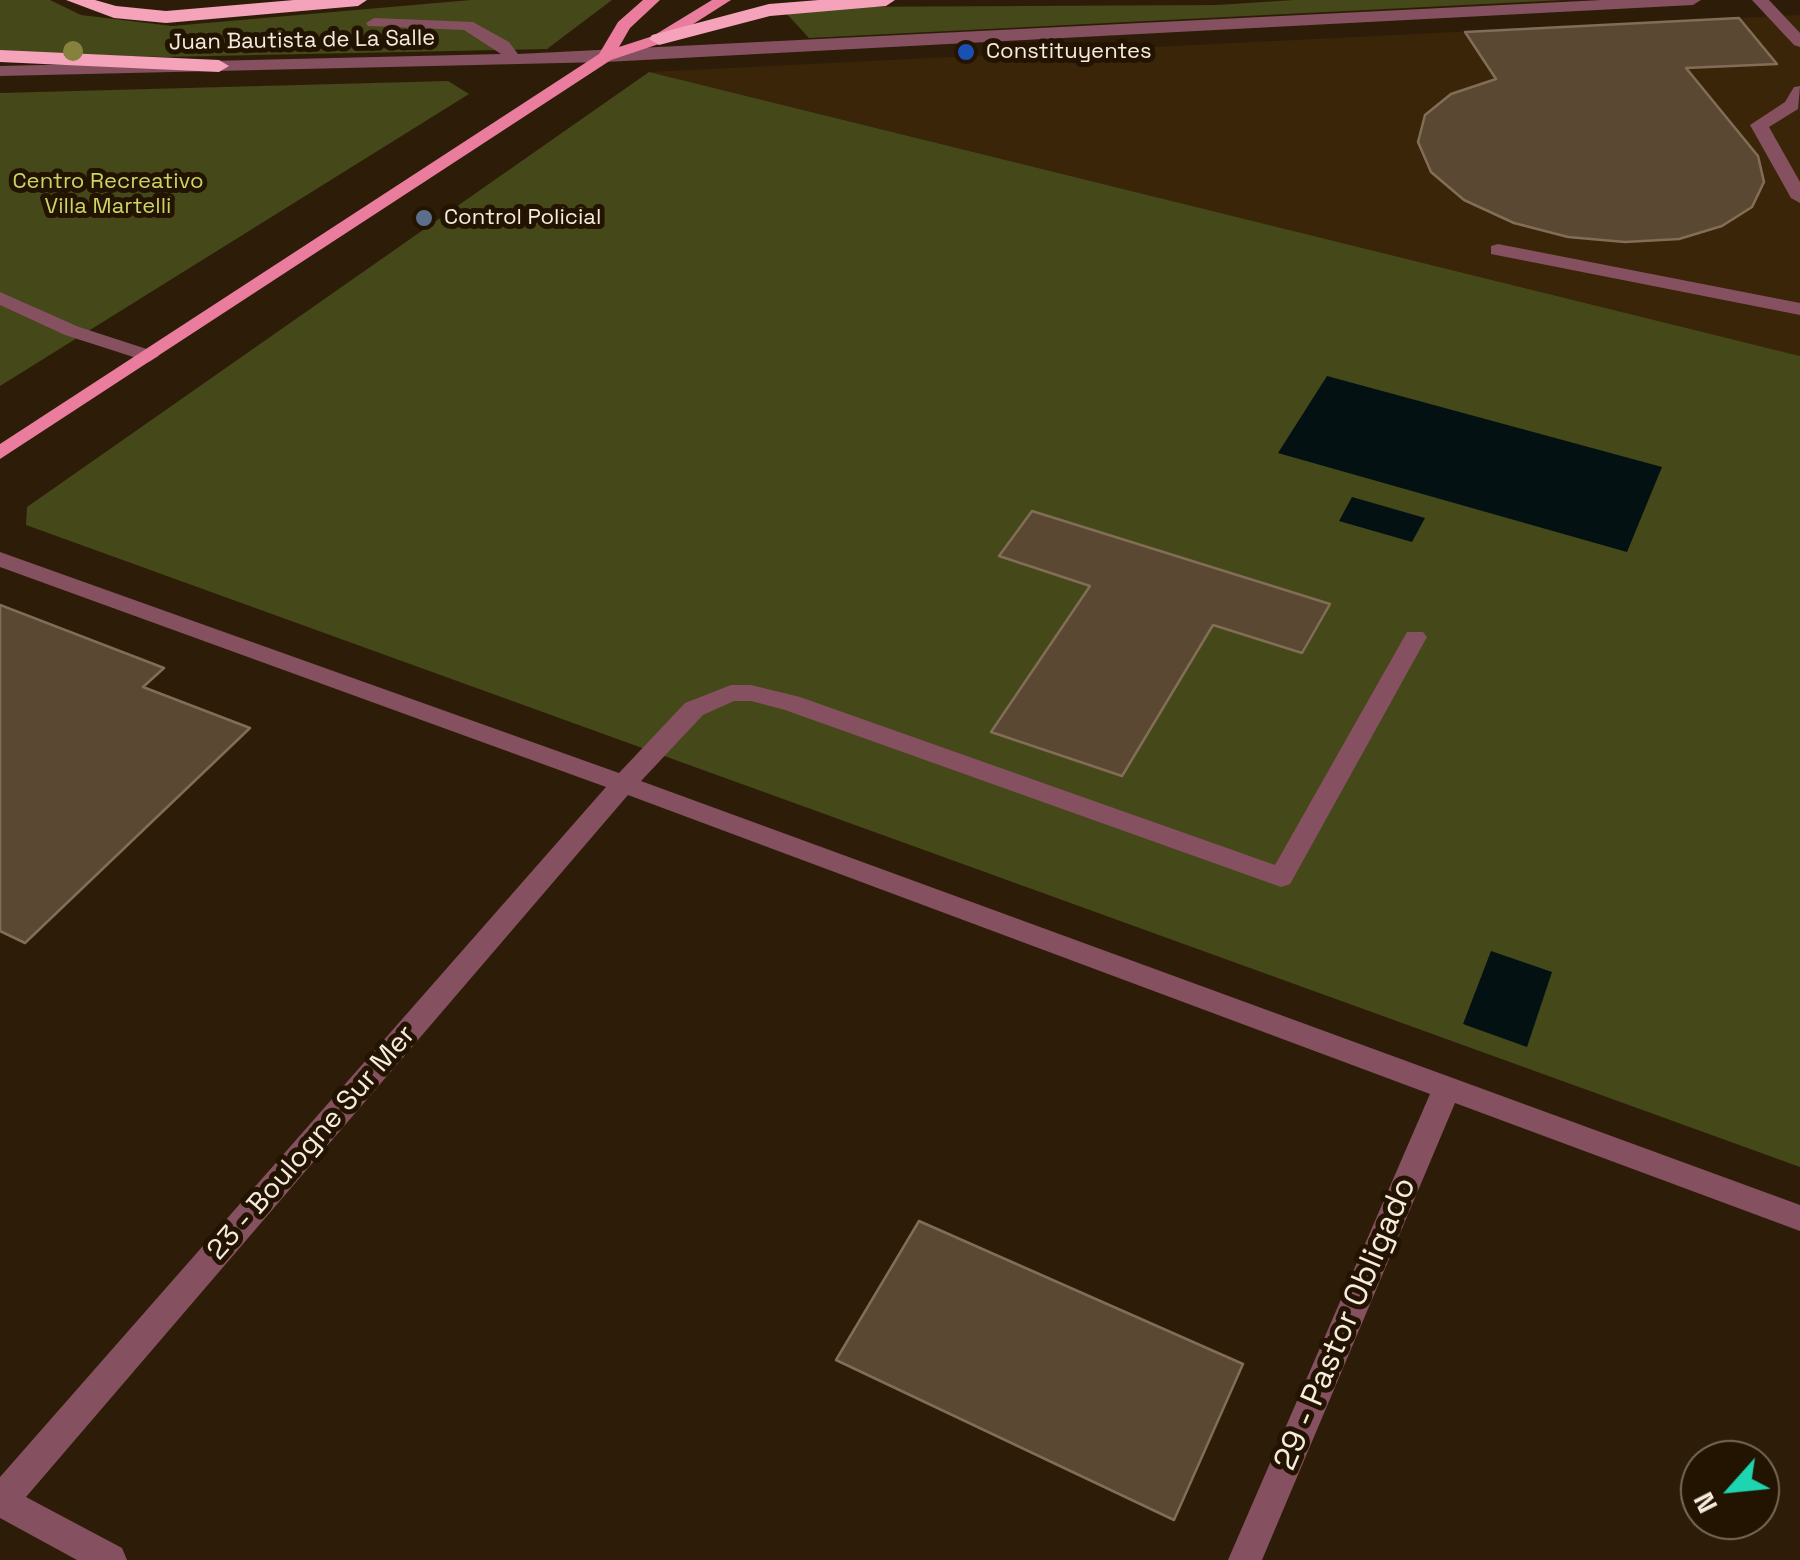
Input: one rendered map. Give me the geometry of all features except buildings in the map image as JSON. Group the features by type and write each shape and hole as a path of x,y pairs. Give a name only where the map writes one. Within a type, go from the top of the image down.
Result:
{"highway":[{"path":"75,0 114,12 166,17 358,0"},
{"path":"658,38 768,10 886,0"},
{"path":"0,56 219,66"}],"main road":[{"path":"605,57 624,26 652,0"},
{"path":"0,453 605,57 658,38 723,0"}],"street":[{"name":"Juan Bautista de La Salle","path":"0,71 605,57 1694,0"},
{"path":"1760,0 1800,42"},
{"path":"374,23 467,25 503,45 513,59"},
{"path":"1800,92 1792,105 1759,124 1800,198"},
{"path":"1498,250 1800,309"},
{"path":"0,298 72,331 149,356"},
{"path":"0,559 1800,1218"},
{"name":"23 - Boulogne Sur Mer","path":"0,1501 623,784 694,709 712,699 751,693 791,703 1280,878 1415,637"},
{"name":"29 - Pastor Obligado","path":"1244,1560 1447,1088"},
{"path":"0,1501 110,1560"}],"shaded area":[{"path":"1800,15 1800,356 649,72"},
{"path":"1327,376 1662,467 1627,552 1278,453"},
{"path":"1352,497 1425,518 1412,542 1339,521"},
{"path":"1491,951 1552,972 1527,1047 1463,1024"}],"green space":[{"path":"0,0 50,0 81,15 172,26 471,0 612,0 547,49 164,57 0,52"},
{"path":"1294,0 1565,0 809,38 785,12 830,7 1217,5"},
{"path":"649,72 1800,356 1800,1167 26,525 27,507"},
{"name":"Centro Recreativo Villa Martelli","path":"448,81 469,94 0,386 0,93"}],"place":[{"name":"Constituyentes","path":"966,52"},
{"name":"Control Policial","path":"424,218"}]}
